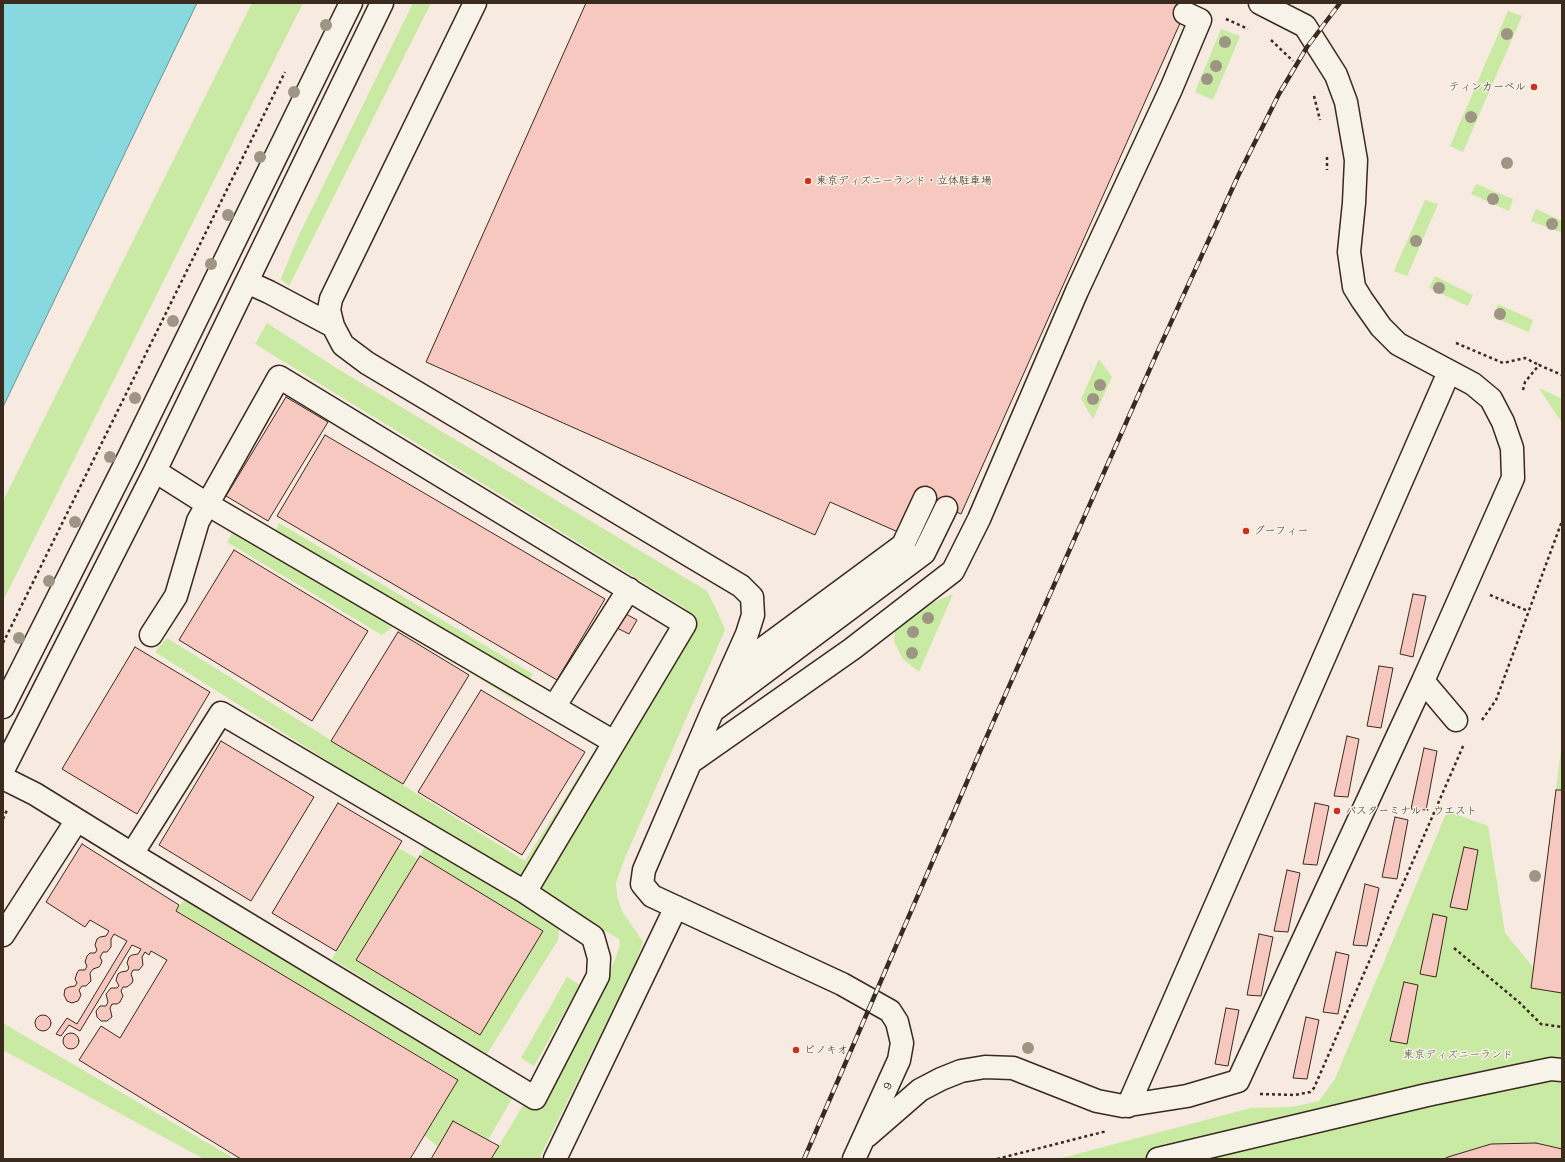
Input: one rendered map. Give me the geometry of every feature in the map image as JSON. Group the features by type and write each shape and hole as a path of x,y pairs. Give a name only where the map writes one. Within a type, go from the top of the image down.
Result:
{"street":[{"path":"3,707 128,459 351,3"},
{"path":"3,770 155,470 382,3"},
{"path":"475,3 331,299 329,310 333,326 343,345 367,363 741,586 752,597 753,615 747,634 644,870 642,884 652,896 676,907 555,1159"},
{"path":"858,1150 920,1090 961,1071 985,1067 1014,1068 1098,1101 1128,1106 1188,1096 1238,1081 1424,681 1513,478 1512,448 1504,422 1491,400 1474,384 1398,344 1381,327 1354,287 1349,252 1354,203 1356,160 1346,102 1336,75 1305,26 1260,3"},
{"path":"691,762 852,649 953,572 979,518 1078,291 1171,89 1200,20 1185,13"},
{"path":"247,282 333,326"},
{"path":"1128,1106 1450,372"},
{"path":"151,635 176,596 198,522 279,377 685,624 525,892"},
{"path":"155,470 207,504 614,742"},
{"path":"729,673 903,545 925,498"},
{"path":"712,712 924,553 946,508"},
{"path":"554,707 629,589"},
{"path":"1424,681 1456,720"},
{"path":"3,778 35,794 132,854 535,1098 598,976 599,958 593,936 525,892 221,713 132,854"},
{"path":"3,935 77,820"},
{"name":"9","path":"676,907 853,989 890,1010 897,1022 902,1043 899,1060 858,1150"},
{"path":"1158,1159 1427,1095 1552,1069 1562,1070"}],"path":[{"path":"3,643 288,67"},
{"path":"1526,358 1562,375"},
{"path":"1524,390 1525,382 1540,365"},
{"path":"1496,700 1562,521"},
{"path":"1454,948 1520,1003 1541,1024 1562,1027"}],"green space":[{"path":"252,3 303,3 3,601 3,501"},
{"path":"413,3 431,3 289,286 281,279 298,237"},
{"path":"1508,11 1522,16 1463,152 1450,146"},
{"path":"1221,29 1240,36 1213,100 1195,92"},
{"path":"1476,184 1513,199 1509,211 1471,194"},
{"path":"1425,200 1438,204 1407,276 1394,271"},
{"path":"1536,209 1562,221 1562,233 1531,221"},
{"path":"1435,276 1473,295 1468,306 1429,288"},
{"path":"1498,304 1533,320 1529,332 1493,317"},
{"path":"267,323 333,366 707,591 725,630 624,860 616,883 617,896 622,911 643,942 635,964 539,1159 491,1159 525,1102 545,1102 614,962 620,945 619,939 488,862 155,652 167,638 525,861 685,608 255,344"},
{"path":"1099,359 1112,377 1093,419 1081,399"},
{"path":"1539,388 1562,399 1562,423"},
{"path":"279,523 533,674 517,702 395,625 382,635 227,542 233,532 267,549"},
{"path":"953,594 919,672 903,659 894,642 895,631 927,605"},
{"name":"東京ディズニーランド","path":"1562,743 1562,1159 1058,1159 1251,1108 1292,1107 1319,1101 1335,1079 1447,811 1488,826 1505,933 1533,967"},
{"path":"428,841 552,918 559,928 558,940 487,1054 332,959 398,848 418,859 356,960 480,1034 543,931 420,856"},
{"path":"186,897 514,1095 488,1140 438,1147 424,1135 458,1079 176,911"},
{"path":"567,977 580,985 534,1066 521,1058"},
{"path":"3,1023 235,1159 204,1159 3,1050"}],"water":[{"path":"3,3 197,3 3,407"}],"building":[{"name":"東京ディズニーランド・立体駐車場","path":"586,3 1189,3 961,514 915,494 898,532 830,502 815,535 426,362"},
{"path":"286,397 328,422 268,521 226,496"},
{"path":"325,435 605,599 557,680 277,516"},
{"path":"234,550 368,631 312,721 179,640"},
{"path":"1413,594 1426,596 1413,657 1400,654"},
{"path":"626,614 637,620 629,634 617,628"},
{"path":"398,632 469,675 403,784 331,741"},
{"path":"135,647 210,692 137,814 62,769"},
{"path":"1379,666 1393,668 1381,728 1367,726"},
{"path":"481,690 585,752 522,855 418,792"},
{"path":"1347,736 1359,739 1348,797 1334,796"},
{"path":"221,741 314,797 251,901 159,845"},
{"path":"1424,748 1437,751 1426,810 1411,809"},
{"path":"1556,790 1562,790 1562,993 1531,988"},
{"path":"338,803 402,841 336,951 272,913"},
{"path":"1315,803 1329,806 1317,865 1303,864"},
{"path":"1395,817 1408,820 1397,879 1382,877"},
{"path":"82,844 179,905 176,911 458,1080 410,1159 241,1159 79,1060 101,1026 120,1038 167,960 151,951 149,955 145,952 142,957 143,965 139,970 133,970 131,974 133,980 132,983 127,987 123,987 121,991 123,996 120,1002 117,1004 112,1004 110,1008 112,1017 107,1021 101,1021 97,1017 96,1011 100,1006 106,1006 108,1002 106,994 111,988 117,988 119,986 116,980 118,974 127,971 129,968 127,963 129,957 138,954 141,949 132,945 80,1031 69,1025 61,1036 56,1034 67,1018 77,1024 127,941 114,934 111,939 111,947 107,952 103,952 100,957 102,961 101,964 90,973 91,981 86,986 82,986 79,990 81,995 78,1001 72,1003 67,1001 64,995 65,989 75,986 77,983 75,979 77,973 79,970 85,970 87,966 85,962 87,956 90,953 95,953 97,950 95,945 97,939 106,936 109,931 90,920 85,927 46,902"},
{"path":"1464,847 1478,850 1467,910 1450,907"},
{"path":"420,856 543,931 480,1035 356,960"},
{"path":"1287,870 1300,873 1288,932 1274,931"},
{"path":"1365,884 1379,888 1367,946 1353,945"},
{"path":"1433,914 1447,917 1436,977 1420,974"},
{"path":"1259,934 1273,937 1261,996 1247,995"},
{"path":"1336,952 1349,955 1338,1014 1323,1012"},
{"path":"1404,982 1418,985 1407,1044 1390,1041"},
{"path":"1226,1008 1239,1010 1228,1066 1215,1064"},
{"path":"40,1015 46,1015 51,1020 49,1029 46,1031 40,1031 35,1026 35,1020"},
{"path":"1306,1017 1319,1020 1307,1079 1293,1078"},
{"path":"68,1033 74,1033 79,1038 77,1047 74,1049 68,1049 63,1044 63,1038"},
{"path":"453,1121 499,1146 491,1159 431,1159"},
{"path":"1536,1143 1562,1149 1562,1159 1444,1159 1491,1144"}],"railway":[{"path":"804,1159 979,754 1157,353 1239,174 1279,94 1307,47 1340,3"}],"place":[{"name":"ティンカーベル","path":"1534,87"},
{"name":"東京ディズニーランド・立体駐車場","path":"808,181"},
{"name":"グーフィー","path":"1246,531"},
{"name":"バスターミナル・ウエスト","path":"1337,811"},
{"name":"ピノキオ","path":"796,1050"}]}
